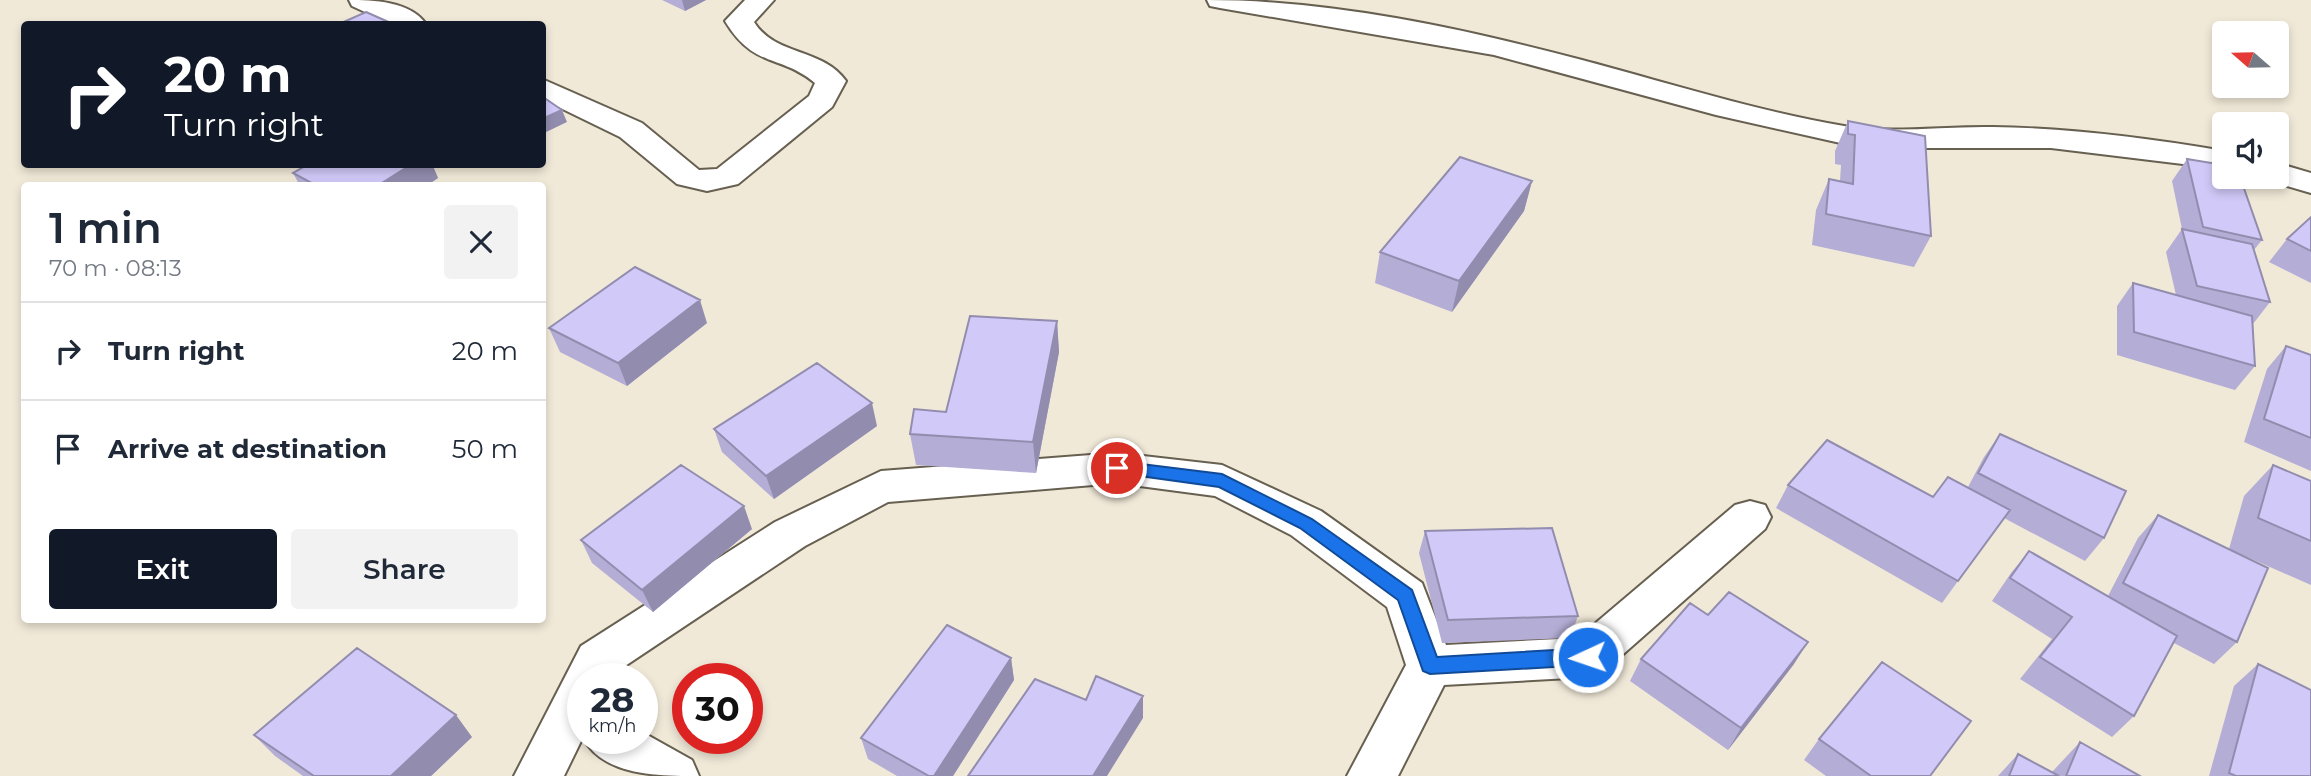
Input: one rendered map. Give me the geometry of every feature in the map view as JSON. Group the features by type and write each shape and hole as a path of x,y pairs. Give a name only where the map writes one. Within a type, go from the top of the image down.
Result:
{"street":[{"path":"362,0 406,21"},
{"path":"546,90 631,130 688,177 707,181 727,177 821,101 831,81 821,71 762,49 747,38 740,21 761,0"},
{"path":"1220,0 1437,34 1848,135 1903,140 1991,136 2069,139 2212,158"},
{"path":"2289,177 2311,183"},
{"path":"596,663 790,534 881,487 1117,468 1222,481 1306,523 1406,596 1430,666 1372,776"},
{"path":"1430,666 1588,657 1750,517"},
{"path":"538,776 567,735"},
{"path":"645,754 674,776"}],"building":[{"path":"366,12 386,21 346,21"},
{"path":"546,99 562,110 546,117"},
{"path":"1848,121 1925,136 1931,236 1826,214 1829,179 1853,184 1855,135 1848,134"},
{"path":"1460,157 1532,181 1459,281 1380,252"},
{"path":"2187,159 2212,163 2212,189 2244,189 2262,240 2203,227"},
{"path":"302,168 406,168 383,182 310,182 293,173"},
{"path":"2311,217 2311,251 2287,239"},
{"path":"2182,229 2252,244 2270,302 2197,286"},
{"path":"635,267 700,300 618,363 549,328"},
{"path":"2133,283 2252,316 2255,366 2134,332"},
{"path":"970,316 1057,321 1033,442 910,434 914,409 946,412"},
{"path":"2286,346 2311,355 2311,438 2264,419"},
{"path":"817,363 872,403 766,476 714,429"},
{"path":"2000,434 2126,491 2104,538 1978,473"},
{"path":"1827,440 1933,497 1948,477 2010,510 1958,581 1788,485"},
{"path":"681,465 744,506 642,590 581,540"},
{"path":"2273,465 2311,481 2311,541 2258,518"},
{"path":"2158,515 2268,568 2237,642 2123,583"},
{"path":"1552,528 1578,616 1448,620 1425,531"},
{"path":"2029,551 2177,636 2134,716 2040,657 2072,617 2010,578"},
{"path":"1729,592 1808,642 1741,728 1641,659 1690,603 1708,615"},
{"path":"947,625 1011,658 934,776 929,776 861,738"},
{"path":"357,648 456,715 391,776 314,776 254,735"},
{"path":"1882,662 1971,721 1930,776 1871,776 1819,739"},
{"path":"2258,664 2311,690 2311,776 2236,776 2229,773"},
{"path":"1096,676 1143,696 1093,776 968,776 1035,679 1086,700"},
{"path":"2080,742 2140,776 2066,776"},
{"path":"2018,754 2059,776 2009,776"}],"route":[{"path":"1117,468 1222,481 1306,523 1406,596 1430,666 1588,657"}]}
